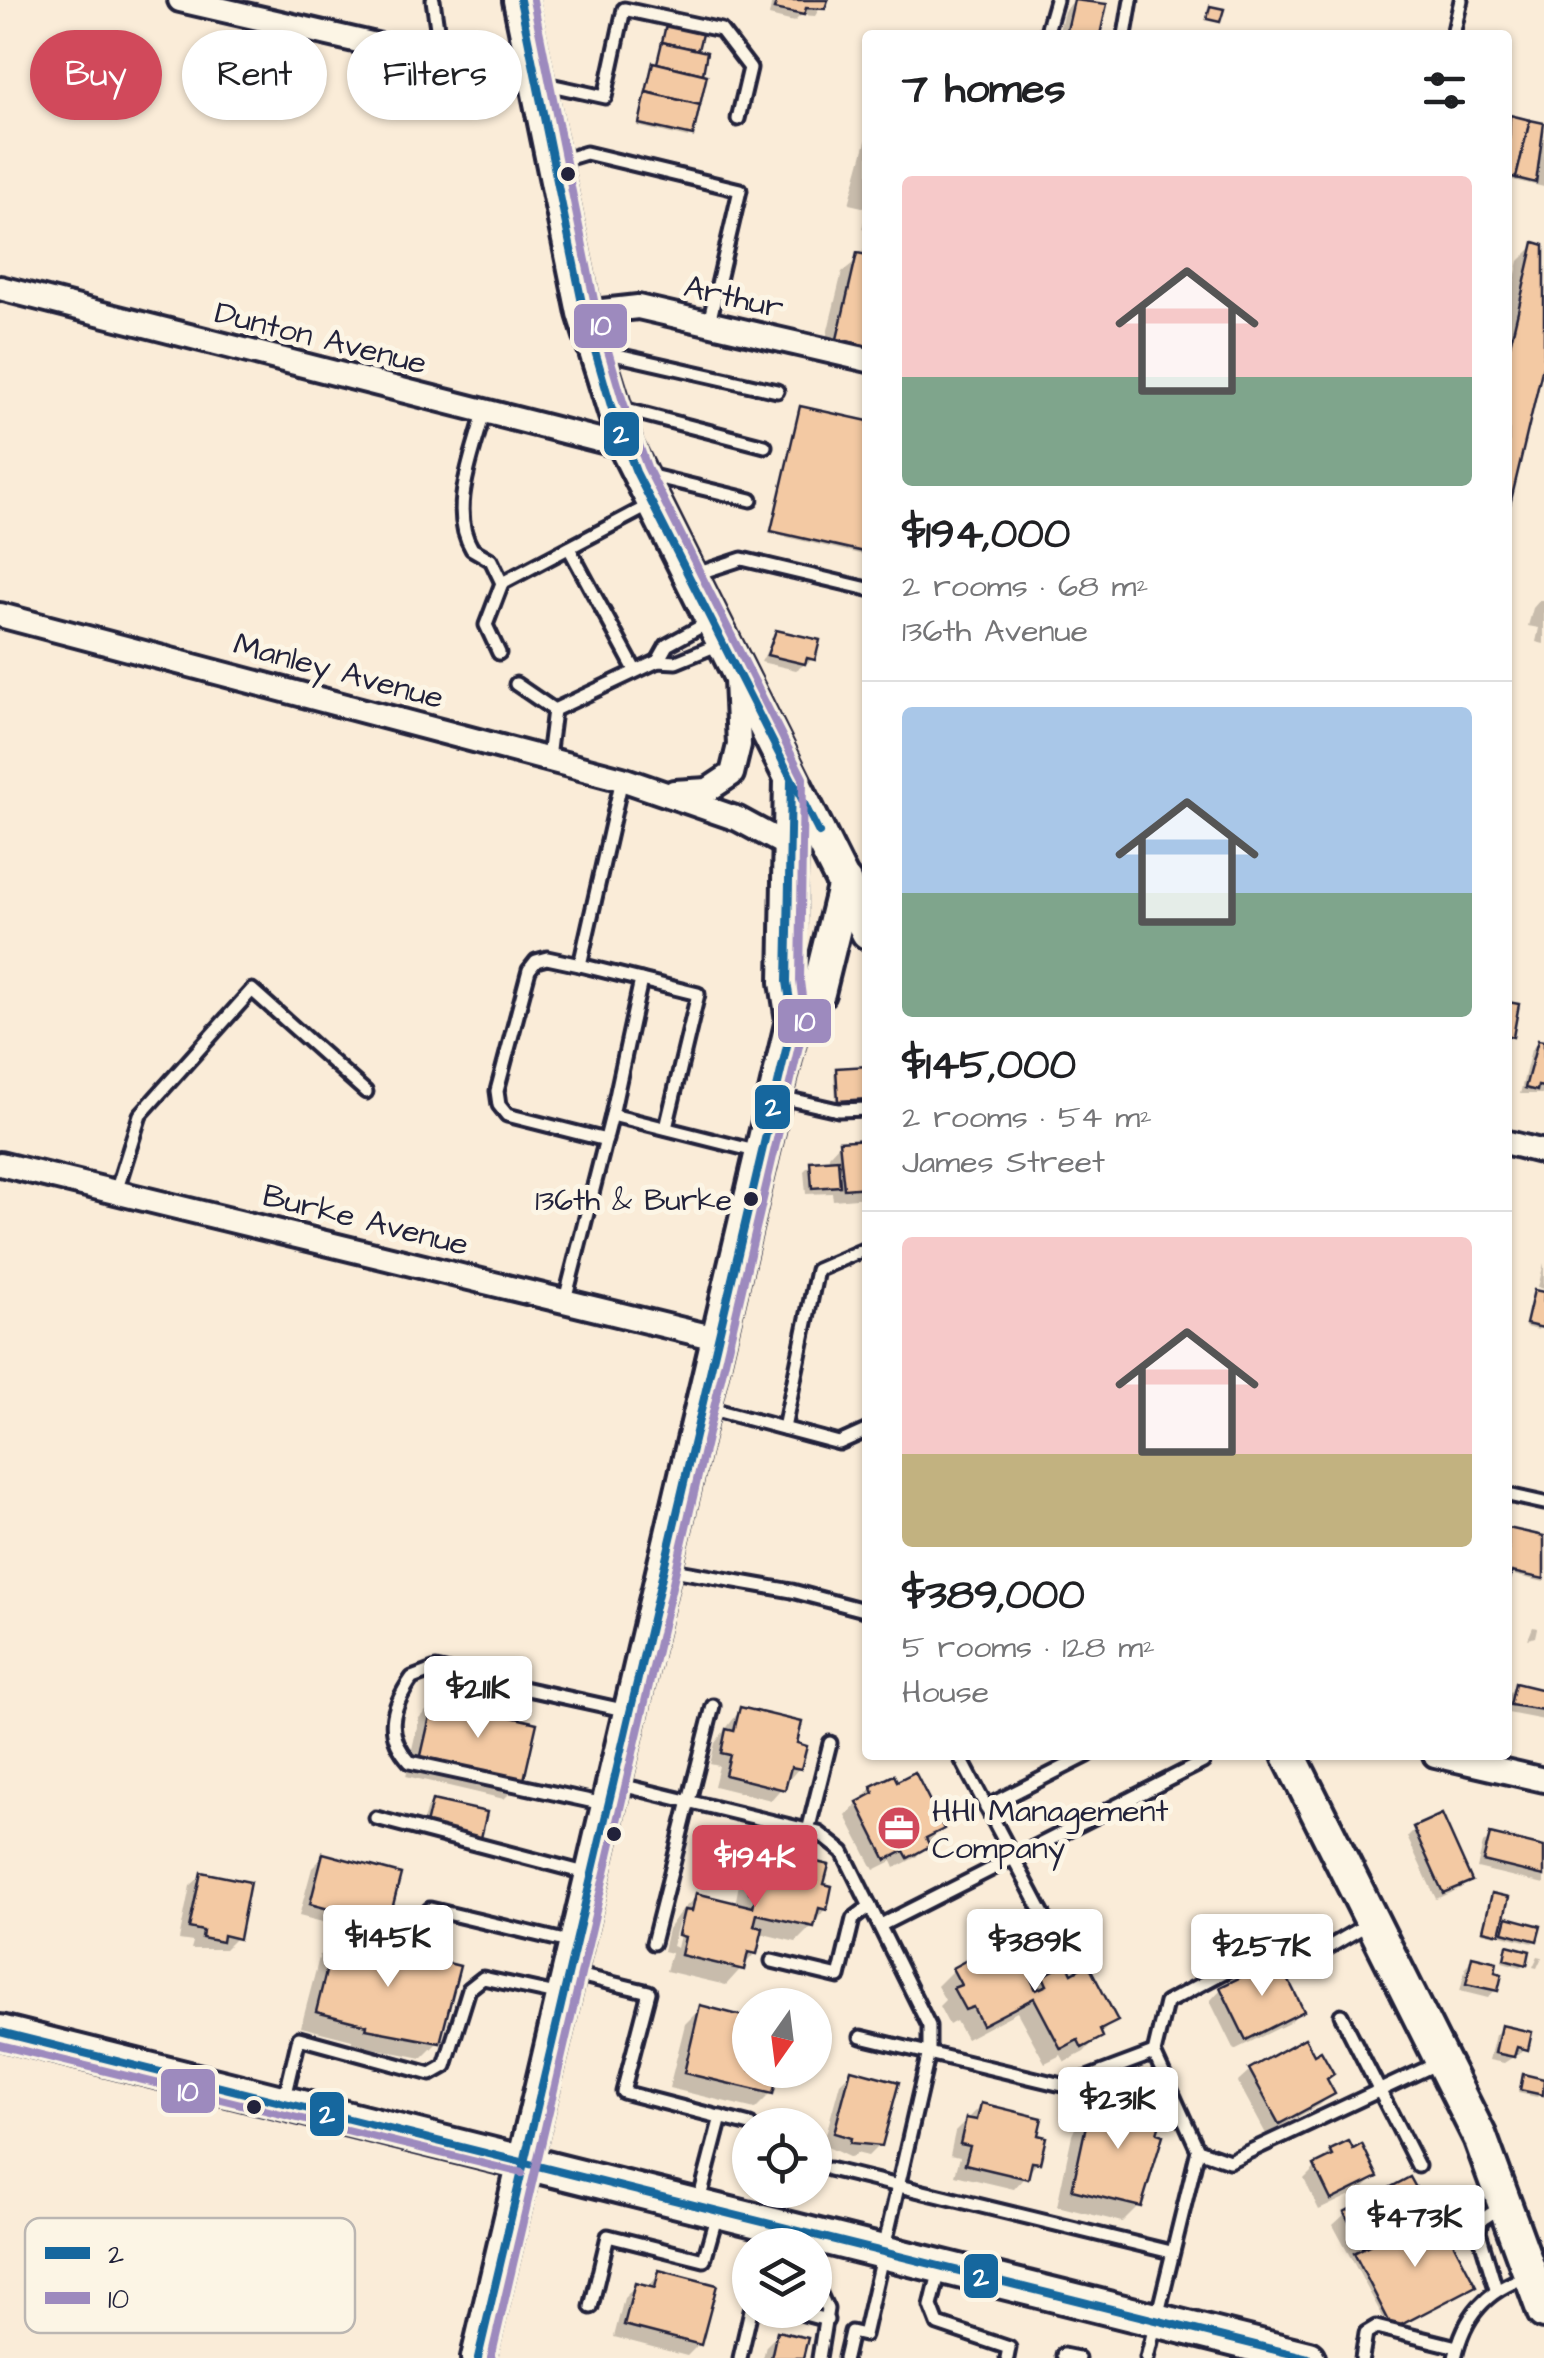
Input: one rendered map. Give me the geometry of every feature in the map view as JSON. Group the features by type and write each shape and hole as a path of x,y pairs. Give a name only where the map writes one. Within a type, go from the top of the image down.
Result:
{"street":[{"path":"180,0 347,39"},
{"path":"520,0 584,313 610,406 652,504 862,919"},
{"path":"522,79 537,82"},
{"name":"Dunton Avenue","path":"0,288 484,412 631,460"},
{"name":"Arthur","path":"584,313 638,307 862,359"},
{"name":"Manley Avenue","path":"0,615 622,779 754,826 788,846"},
{"name":"Manley Avenue","path":"661,792 708,790 732,774 739,745 723,646"},
{"path":"478,2358 792,1020 788,982 792,952 788,846 792,781"},
{"path":"792,1020 818,993 845,883"},
{"path":"1512,1145 1544,1152"},
{"name":"Burke Avenue","path":"0,1164 716,1338"},
{"path":"1291,1760 1480,2137 1544,2312"},
{"path":"1457,1760 1544,1780"},
{"path":"0,2032 708,2207 772,2228"},
{"path":"832,2243 941,2265 1308,2358"}],"lane":[{"path":"432,0 437,30"},
{"path":"1047,30 1056,0"},
{"path":"1125,30 1131,0"},
{"path":"1454,30 1461,0"},
{"path":"537,82 605,97 624,9 721,30 750,68 738,120"},
{"path":"552,163 586,153 740,190 709,324"},
{"path":"593,350 776,391"},
{"path":"610,406 765,446"},
{"path":"484,412 462,522 472,549 491,560 502,582"},
{"path":"631,460 751,500"},
{"path":"499,654 486,625 502,582 652,504"},
{"path":"569,548 636,670"},
{"path":"688,577 742,559 862,588"},
{"path":"658,661 666,645 723,646"},
{"path":"554,710 658,661 676,662 723,646"},
{"path":"516,684 554,710"},
{"path":"548,758 554,710"},
{"path":"580,965 622,779"},
{"path":"606,1140 507,1114 499,1105 497,1091 536,960 547,958 698,994 666,1128"},
{"path":"565,1300 641,980"},
{"path":"116,1192 140,1115 252,990 366,1092"},
{"path":"772,1094 838,1110 862,1109"},
{"path":"612,1114 759,1152"},
{"path":"784,1428 816,1270 862,1251"},
{"path":"700,1406 839,1443 862,1433"},
{"path":"1512,1495 1544,1503"},
{"path":"663,1568 792,1590 862,1609"},
{"path":"630,1711 436,1669 412,1678 392,1713 394,1744 410,1762 611,1794 689,1802 808,1831 843,1852 929,2026 930,2052 864,2335 852,2332 844,2358"},
{"path":"652,1943 713,1706"},
{"path":"808,1831 830,1743"},
{"path":"962,1760 1061,1948"},
{"path":"986,1807 1078,1760"},
{"path":"881,1925 1202,1760"},
{"path":"376,1818 593,1875"},
{"path":"772,1961 840,1977 853,1919 870,1906"},
{"path":"430,1909 571,1971 649,1992 623,2092 732,2120"},
{"path":"1147,2358 1198,2150 1154,2053 1166,2003 1303,1930 1317,1954 1372,1922"},
{"path":"284,2102 299,2038 430,2074 445,2066 468,1989 483,1978 571,1971"},
{"path":"1341,2016 1418,2166"},
{"path":"861,2037 1066,2086 1154,2053"},
{"path":"1198,2150 1230,2161 1442,2061"},
{"path":"591,2307 608,2236 704,2260 722,2117"},
{"path":"832,2170 1171,2252"},
{"path":"1496,2289 1479,2232 1481,2220 1505,2205"},
{"path":"941,2265 931,2306 938,2324 1009,2348 1006,2358"},
{"path":"1362,2358 1366,2333 1376,2327 1456,2352 1466,2322 1496,2289 1530,2275"},
{"path":"740,2358 747,2328"},
{"path":"819,2358 825,2328"},
{"path":"1063,2354 1078,2358"}],"building":[{"path":"777,0 828,0 825,9 806,8 804,15 774,9"},
{"path":"1074,0 1107,4 1101,30 1067,30"},
{"path":"1210,6 1224,9 1220,22 1207,19"},
{"path":"666,25 702,34 698,50 662,42"},
{"path":"662,42 707,52 703,74 657,63"},
{"path":"653,62 707,75 700,105 646,92"},
{"path":"646,92 700,105 693,136 639,124"},
{"path":"1512,116 1530,120 1516,178 1512,177"},
{"path":"1530,120 1544,123 1536,183 1516,178"},
{"path":"1534,242 1544,245 1544,362 1512,496 1512,337"},
{"path":"857,253 862,254 862,345 837,339"},
{"path":"800,406 862,420 862,552 771,531"},
{"path":"776,630 820,640 815,660 807,658 805,664 767,655"},
{"path":"1512,1003 1519,1004 1512,1037"},
{"path":"1538,1040 1544,1041 1544,1087 1538,1086 1537,1091 1525,1088"},
{"path":"862,1066 862,1099 838,1101 836,1068"},
{"path":"862,1139 862,1188 844,1189 839,1141"},
{"path":"838,1159 840,1186 812,1188 810,1161"},
{"path":"1534,1290 1544,1292 1543,1328 1526,1324"},
{"path":"1512,1529 1544,1536 1544,1579 1512,1572"},
{"path":"1515,1683 1544,1690 1544,1710 1512,1705"},
{"path":"434,1699 537,1723 523,1784 420,1760"},
{"path":"740,1707 802,1722 797,1743 807,1746 801,1769 791,1767 785,1790 725,1775 730,1755 721,1753 726,1729 734,1731"},
{"path":"915,1772 944,1829 926,1838 930,1846 908,1858 904,1851 886,1860 857,1802 874,1793 871,1786 894,1775 897,1781"},
{"path":"432,1800 487,1812 481,1838 426,1825"},
{"path":"1442,1814 1472,1881 1443,1893 1413,1827"},
{"path":"1490,1834 1544,1847 1544,1876 1483,1861"},
{"path":"767,1850 829,1865 824,1884 832,1886 827,1910 819,1908 814,1927 757,1914 754,1926 763,1928 757,1954 748,1952 744,1970 681,1955 685,1937 678,1935 684,1910 692,1911 696,1893 753,1907 756,1894 749,1892 755,1865 763,1868"},
{"path":"323,1853 401,1874 388,1925 310,1904"},
{"path":"201,1872 250,1882 239,1939 223,1935 222,1942 202,1938 203,1931 189,1928"},
{"path":"1492,1893 1509,1897 1500,1934 1483,1930"},
{"path":"1507,1917 1541,1926 1537,1941 1503,1932"},
{"path":"335,1935 460,1966 440,2043 366,2029 367,2025 316,2012"},
{"path":"1008,1938 1017,1955 1025,1950 1038,1975 1031,1979 1036,1990 1047,1985 1043,1976 1067,1963 1072,1973 1088,1964 1118,2021 1100,2030 1103,2037 1082,2048 1078,2040 1061,2049 1034,1998 982,2025 973,2007 965,2010 953,1988 961,1985 952,1968"},
{"path":"1507,1945 1530,1951 1527,1965 1504,1959"},
{"path":"1472,1956 1497,1962 1495,1972 1502,1974 1498,1991 1466,1984"},
{"path":"1278,1959 1304,2011 1246,2040 1220,1987"},
{"path":"700,2005 732,2013 732,2084 684,2073"},
{"path":"1501,2025 1532,2032 1528,2050 1517,2047 1514,2057 1495,2053"},
{"path":"1305,2038 1314,2055 1321,2051 1334,2074 1327,2079 1335,2094 1279,2124 1249,2069"},
{"path":"851,2069 899,2082 882,2146 850,2143 851,2138 834,2133"},
{"path":"1523,2074 1544,2079 1543,2095 1520,2090"},
{"path":"748,2088 774,2088 773,2094"},
{"path":"1096,2096 1163,2113 1157,2133 1163,2135 1141,2207 1072,2190"},
{"path":"981,2103 1042,2118 1038,2135 1046,2137 1040,2163 1032,2162 1028,2179 965,2164 970,2146 960,2144 966,2118 977,2120"},
{"path":"1349,2141 1353,2149 1362,2144 1378,2177 1331,2200 1314,2165 1333,2156 1330,2150"},
{"path":"1410,2177 1430,2213 1363,2248 1344,2212"},
{"path":"1436,2210 1476,2286 1393,2329 1354,2253"},
{"path":"659,2270 717,2285 701,2345 624,2325 635,2283 655,2288"},
{"path":"777,2331 808,2338 803,2358 771,2358"}],"transit line":[{"name":"2","path":"520,0 584,313 611,406 636,472 819,833"},
{"name":"10","path":"491,2358 805,1020 800,981 803,778 647,467 623,402 596,310 533,0"},
{"name":"2","path":"478,2358 793,1020 787,982 791,781"},
{"name":"2","path":"0,2032 1308,2358"},
{"name":"10","path":"0,2045 522,2173"}],"place":[{"name":"136th & Burke","path":"751,1199"},
{"name":"HHI Management Company","path":"899,1828"}]}
